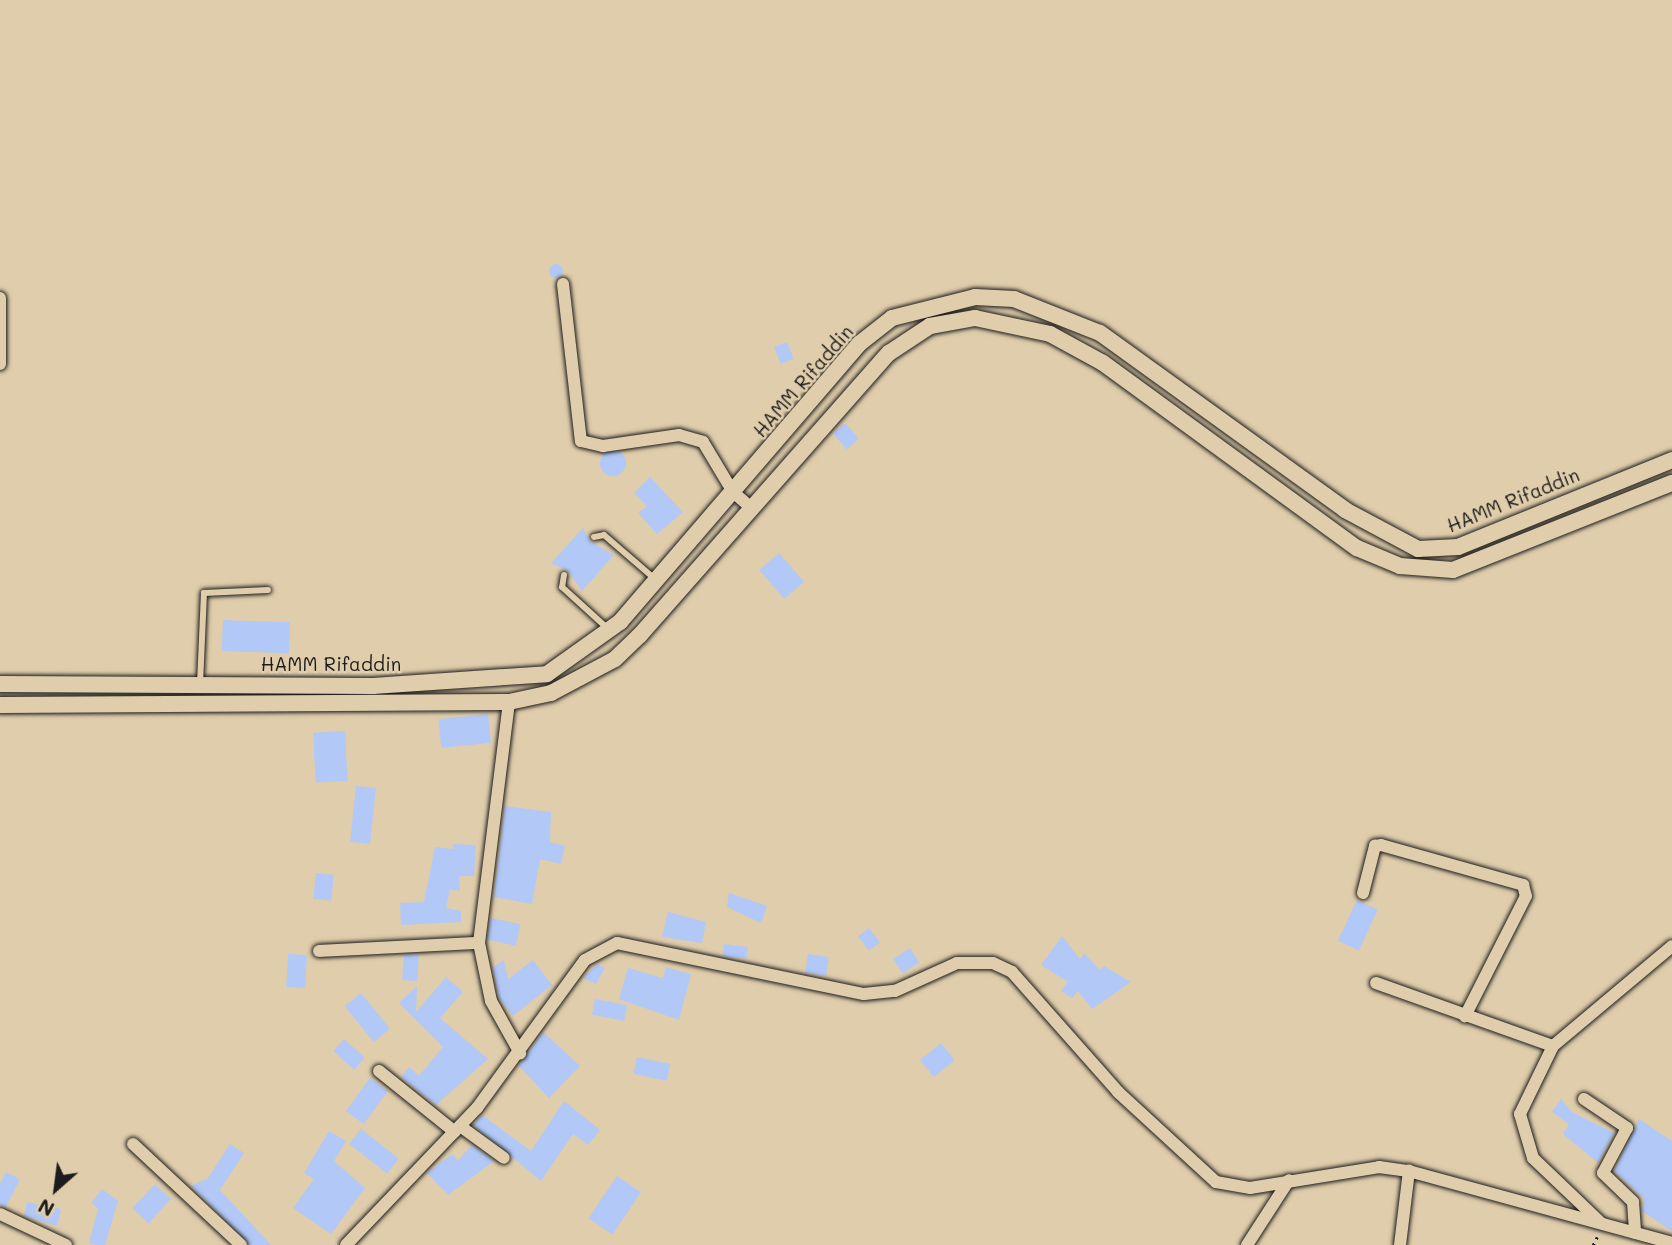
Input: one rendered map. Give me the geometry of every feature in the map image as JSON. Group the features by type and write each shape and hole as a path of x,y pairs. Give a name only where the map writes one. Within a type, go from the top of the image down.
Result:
{"main road":[{"name":"HAMM Rifaddin","path":"0,684 200,685 509,681 565,665 611,632 859,344 892,318 975,297 1014,299 1100,332 1345,510 1418,549 1458,547 1672,460"},
{"name":"HAMM Rifaddin","path":"0,705 509,702 551,693 615,659 889,353 930,326 975,318 1050,334 1103,363 1357,548 1400,566 1453,570 1672,483"},
{"path":"255,684 257,703"}],"street":[{"path":"563,284 580,441 603,446 679,435 704,442 733,492 750,507"},
{"path":"0,298 0,364"},
{"path":"509,702 479,943 491,1001 520,1053"},
{"path":"1363,893 1375,846 1381,845 1523,885 1526,896 1465,1016"},
{"path":"319,951 479,943"},
{"path":"346,1245 458,1129 520,1053 585,960 617,943 864,995 895,991 976,959 1012,972 1118,1092 1200,1172 1250,1188 1379,1167 1409,1171 1672,1243"},
{"path":"1601,1224 1533,1158 1523,1136 1523,1105 1553,1046 1672,946"},
{"path":"1376,983 1553,1046"},
{"path":"379,1070 458,1129 504,1158"},
{"path":"1584,1099 1627,1129 1604,1170 1633,1202 1635,1233"},
{"path":"133,1144 241,1245"},
{"path":"1400,1245 1409,1171"},
{"path":"1247,1245 1289,1180"},
{"path":"0,1214 66,1245"}],"lane":[{"path":"594,537 604,535 656,581"},
{"path":"564,575 562,587 611,632"},
{"path":"200,685 204,593 268,590"}],"building":[{"path":"553,264 559,264 563,271 559,278 553,278 549,274 549,268"},
{"path":"787,342 794,359 781,364 774,347"},
{"path":"845,423 859,439 847,449 833,433"},
{"path":"613,450 622,454 626,463 622,472 613,476 604,472 600,463 604,454"},
{"path":"650,477 683,512 657,534 638,513 647,506 634,493"},
{"path":"583,528 590,541 614,555 582,591 568,571 551,563"},
{"path":"779,553 804,582 784,599 759,570"},
{"path":"223,620 290,622 289,653 222,651"},
{"path":"488,714 491,743 441,748 438,719"},
{"path":"345,731 348,781 316,783 313,733"},
{"path":"356,786 376,788 370,844 350,842"},
{"path":"505,806 551,812 550,842 565,846 561,864 540,859 532,904 494,897"},
{"path":"453,844 476,845 474,876 459,876 460,891 450,889 446,908 461,911 461,922 401,925 400,903 424,902 435,847 453,849"},
{"path":"316,873 334,875 331,901 313,899"},
{"path":"729,893 767,906 761,923 727,907"},
{"path":"1357,900 1378,910 1359,951 1338,941"},
{"path":"668,912 706,922 702,943 662,937"},
{"path":"491,918 520,924 516,946 486,940"},
{"path":"869,928 880,942 869,951 858,937"},
{"path":"1062,936 1080,959 1084,953 1100,970 1104,966 1131,982 1092,1009 1078,991 1072,998 1061,991 1068,982 1041,965"},
{"path":"724,944 748,947 746,959 723,956"},
{"path":"910,948 919,962 902,973 893,959"},
{"path":"288,954 307,955 305,988 286,987"},
{"path":"404,954 419,955 417,981 402,980"},
{"path":"808,954 829,957 826,976 805,973"},
{"path":"504,960 508,979 533,960 552,985 513,1016 499,998 493,968"},
{"path":"597,964 605,968 596,984 583,978"},
{"path":"666,967 691,974 679,1020 619,999 628,968 663,978"},
{"path":"446,977 463,992 440,1018 488,1059 436,1105 401,1077 409,1067 419,1076 443,1047 399,1003 417,986 416,1012"},
{"path":"361,993 390,1029 374,1042 345,1006"},
{"path":"595,999 627,1005 624,1021 592,1015"},
{"path":"543,1032 580,1066 549,1098 519,1066"},
{"path":"344,1039 365,1058 354,1070 333,1051"},
{"path":"941,1043 955,1060 934,1077 920,1060"},
{"path":"637,1057 670,1064 667,1081 633,1074"},
{"path":"370,1078 388,1091 364,1124 346,1111"},
{"path":"1561,1099 1572,1112 1614,1133 1598,1163 1563,1134 1569,1124 1552,1112"},
{"path":"564,1101 600,1130 588,1145 573,1134 541,1181 473,1125 482,1115 531,1151"},
{"path":"1639,1119 1672,1141 1672,1231 1642,1211 1644,1198 1614,1171"},
{"path":"361,1129 399,1159 387,1174 349,1144"},
{"path":"329,1131 346,1141 334,1161 365,1188 331,1234 293,1208 314,1179 304,1173"},
{"path":"230,1144 244,1153 220,1190 271,1245 250,1245 191,1186 208,1178"},
{"path":"472,1145 494,1161 448,1195 427,1173 452,1154 458,1160"},
{"path":"6,1172 20,1179 6,1207 0,1205 0,1183"},
{"path":"617,1176 641,1192 613,1234 588,1218"},
{"path":"155,1184 171,1199 149,1223 132,1208"},
{"path":"102,1189 118,1201 105,1245 96,1245 89,1243 98,1209 91,1203"},
{"path":"27,1202 61,1209 57,1226 24,1216"}]}
